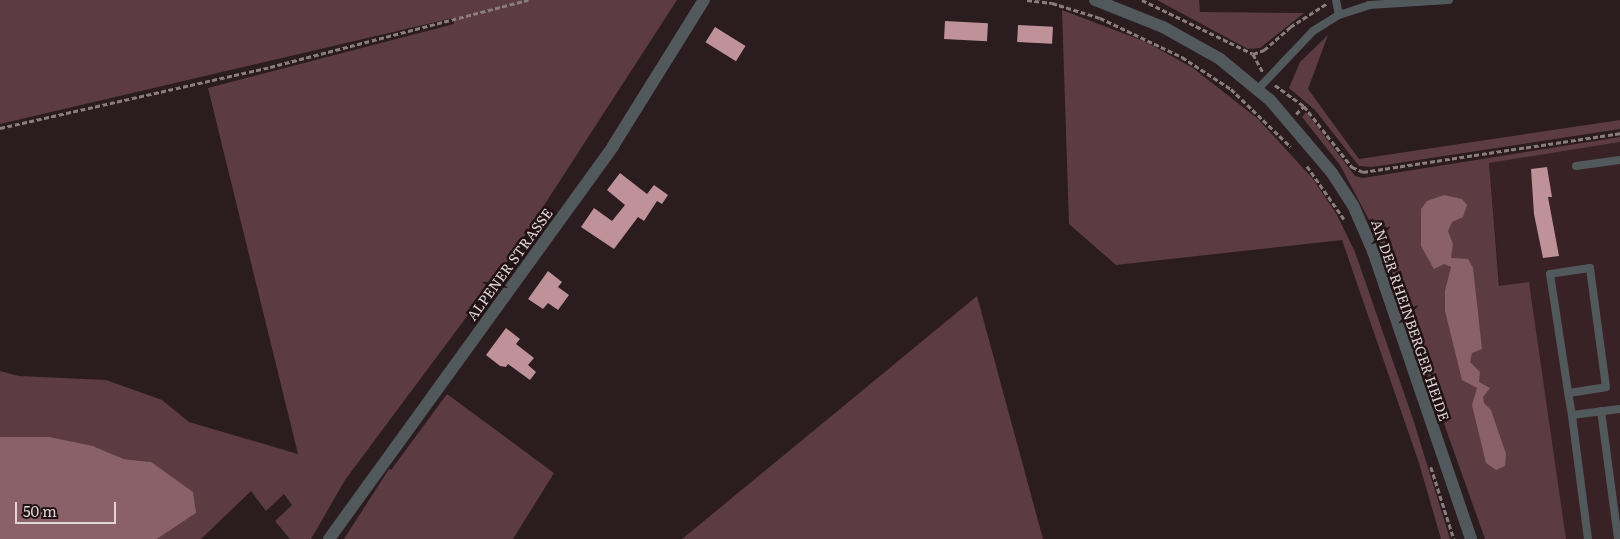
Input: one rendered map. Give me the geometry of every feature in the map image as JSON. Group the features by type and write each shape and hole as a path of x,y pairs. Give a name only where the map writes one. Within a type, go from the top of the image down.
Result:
{"street":[{"name":"ALPENER STRASSE","path":"330,539 614,146 704,0"},
{"name":"AN DER RHEINBERGER HEIDE","path":"1094,0 1182,36 1220,60 1258,89 1317,152 1356,212 1383,279 1471,539"}],"lane":[{"path":"1336,0 1339,14"},
{"path":"1258,89 1267,77 1313,31 1339,14 1369,5 1449,0"},
{"path":"1576,166 1620,160"},
{"path":"1569,393 1606,387 1590,268 1550,274 1569,393 1588,539"},
{"path":"1572,415 1620,409"},
{"path":"1602,411 1618,539"}],"path":[{"path":"0,128 270,67 528,0"},
{"path":"1027,0 1052,3 1100,18 1182,57 1245,101 1294,150"},
{"path":"1142,0 1253,54 1267,77 1304,106 1352,167 1363,172 1620,134"},
{"path":"1253,54 1264,50 1312,12 1336,0"},
{"path":"1306,164 1345,221"},
{"path":"1431,466 1454,539"}],"shaded area":[{"path":"0,0 677,0 506,264 345,480 311,539 290,539 275,521 292,505 284,494 266,511 251,491 201,539 157,539 196,513 151,462 124,459 93,446 0,437 0,371 19,376 106,380 162,400 189,422 298,454 208,88 454,24 453,18 0,124"},
{"path":"1157,0 1199,0 1200,12 1304,13 1260,48 1248,49"},
{"path":"1062,10 1146,42 1193,68 1258,119 1313,179 1337,215 1355,252 1413,419 1450,539 1441,539 1419,463 1342,240 1116,265 1069,224"},
{"path":"1328,35 1308,89 1359,159 1620,120 1620,129 1372,167 1359,166 1315,110 1289,88 1300,62"},
{"path":"1306,112 1355,176 1363,178 1620,137 1620,142 1489,163 1499,286 1529,282 1566,539 1485,539 1377,235 1340,165 1302,117"},
{"path":"1620,142 1620,539 1566,539 1529,282 1500,287 1489,163"},
{"path":"1444,195 1462,199 1467,205 1463,217 1452,222 1448,231 1453,244 1451,258 1468,259 1473,268 1482,349 1472,353 1470,362 1480,372 1479,382 1490,388 1483,397 1484,403 1491,410 1506,454 1505,466 1496,470 1486,463 1472,405 1477,388 1462,380 1445,311 1445,291 1451,267 1444,264 1434,269 1421,246 1421,209 1427,201"},
{"path":"977,296 1043,539 682,539 693,530"},
{"path":"447,394 554,473 513,539 344,539 389,469 391,470"},
{"path":"0,437 49,437 93,446 124,459 151,462 193,492 196,513 157,539 0,539"}],"building":[{"path":"945,21 988,23 987,41 944,39"},
{"path":"1018,25 1053,27 1052,44 1017,42"},
{"path":"715,27 746,46 736,61 705,42"},
{"path":"1547,167 1552,197 1548,197 1559,256 1543,258 1534,214 1531,169"},
{"path":"620,173 647,194 654,185 668,195 662,204 657,201 644,221 638,217 614,249 581,227 594,208 612,221 625,205 607,190"},
{"path":"548,271 562,282 558,287 569,295 558,310 548,303 543,309 528,299"},
{"path":"506,328 520,339 516,344 534,358 528,365 536,372 530,380 508,364 506,367 500,366 486,355"}]}
